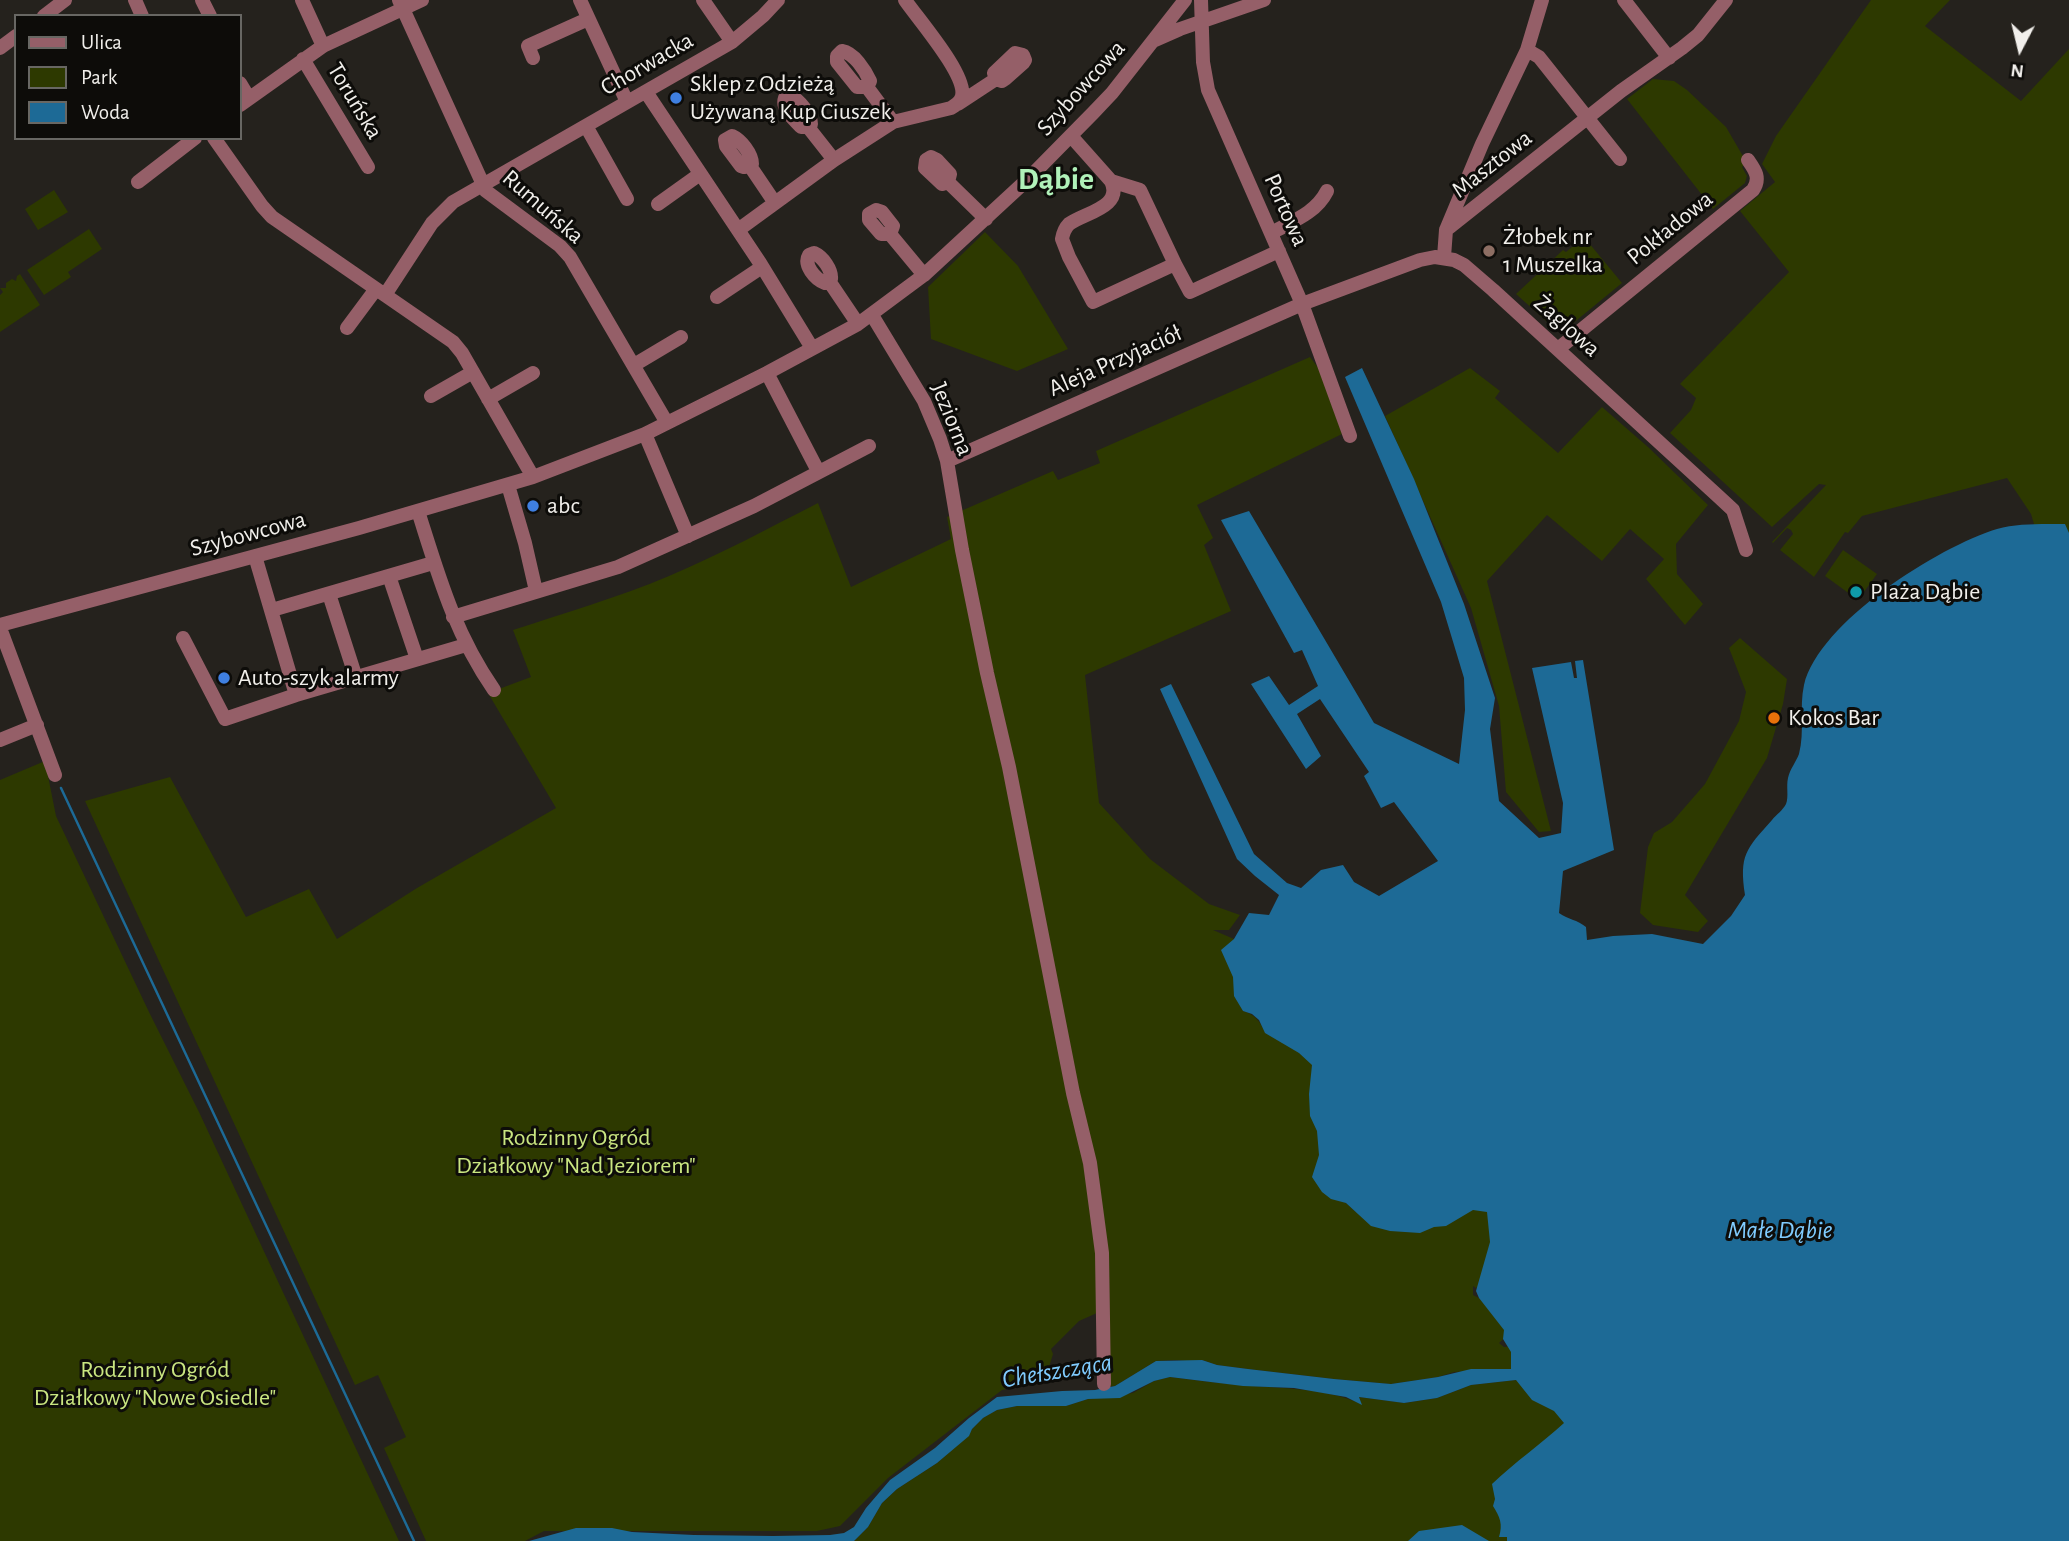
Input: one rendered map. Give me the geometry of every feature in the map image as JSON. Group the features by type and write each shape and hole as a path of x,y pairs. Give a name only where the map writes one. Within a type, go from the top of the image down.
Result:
{"street":[{"path":"47,14 65,0"},
{"path":"302,0 323,46"},
{"name":"Toruńska","path":"245,102 323,46 401,4 422,0"},
{"path":"580,0 627,102"},
{"name":"Chorwacka","path":"703,0 732,42"},
{"name":"Chorwacka","path":"347,328 380,292 432,223 453,202 732,42 764,16 778,0"},
{"path":"905,0 958,75 962,84 962,99 958,104"},
{"name":"Szybowcowa","path":"0,627 533,477 645,434 767,373 858,324 924,275 986,219 1112,93 1185,0"},
{"name":"Portowa","path":"1201,0 1203,62 1208,90 1302,304 1350,436"},
{"name":"Szybowcowa","path":"1149,46 1165,35 1264,0"},
{"path":"1446,230 1482,144 1527,50 1542,0"},
{"path":"1624,0 1668,58"},
{"name":"Masztowa","path":"1444,257 1446,230 1698,35 1726,0"},
{"name":"Rumuńska","path":"401,4 482,185 496,200 545,234 570,257 667,423"},
{"path":"533,58 528,46 588,19"},
{"path":"1527,50 1539,57 1620,159"},
{"name":"Toruńska","path":"303,59 368,167"},
{"path":"738,230 834,160 892,122 951,108 996,79"},
{"path":"867,87 892,122"},
{"path":"646,92 762,267 812,348"},
{"name":"Chorwacka","path":"586,126 627,199"},
{"path":"808,127 834,160"},
{"path":"1071,136 1113,185 1110,201 1068,225 1062,239 1093,302 1175,264"},
{"path":"138,182 192,140"},
{"path":"216,140 272,217 453,342 462,353 533,477"},
{"name":"Pokładowa","path":"1558,349 1753,190 1757,184 1757,176 1748,160"},
{"path":"750,166 775,203"},
{"path":"658,204 700,174"},
{"path":"1111,181 1140,190 1190,292 1279,251"},
{"path":"948,182 986,219"},
{"path":"1271,233 1312,211 1327,191"},
{"path":"890,234 924,275"},
{"path":"1302,304 1420,260 1444,257"},
{"name":"Żaglowa","path":"1444,257 1464,265 1732,510 1746,550"},
{"path":"717,297 762,267"},
{"path":"829,281 858,324"},
{"name":"Aleja Przyjaciół","path":"947,461 1302,304"},
{"name":"Jeziorna","path":"872,315 924,401 947,461 987,673 1009,767 1073,1093 1090,1163 1102,1253 1104,1384"},
{"path":"634,365 681,337"},
{"path":"431,396 473,372"},
{"path":"488,399 533,373"},
{"path":"767,373 818,471"},
{"path":"645,434 688,536"},
{"path":"453,617 618,567 754,506 869,446"},
{"path":"508,485 536,591"},
{"path":"418,511 433,564 453,617 466,645 494,690"},
{"path":"255,556 296,695"},
{"path":"272,610 433,564"},
{"path":"389,576 417,659"},
{"path":"328,594 356,678"},
{"path":"0,627 55,775"},
{"path":"183,638 225,719 296,695 466,645"},
{"path":"0,740 37,725"}],"green space":[{"path":"1871,0 1950,0 1925,26 2021,101 2069,49 2069,590 2026,544 2034,524 2031,514 2007,478 1862,516 1848,533 1845,532 1814,577 1780,550 1793,534 1791,530 1787,528 1772,542 1826,485 1819,484 1772,527 1670,433 1691,410 1696,398 1680,384 1789,272 1740,211 1775,182 1762,164 1776,136"},
{"path":"1653,79 1674,81 1687,90 1726,127 1747,163 1742,167 1747,176 1745,183 1713,209 1627,99"},
{"path":"54,190 68,212 38,230 25,209"},
{"path":"89,229 102,249 68,272 71,277 44,295 27,270"},
{"path":"985,232 1018,266 1068,349 1017,371 931,339 928,287"},
{"path":"1584,237 1622,283 1566,329 1555,329 1516,294 1563,250 1566,252"},
{"path":"20,274 40,305 0,332 0,295 3,292 0,288 6,288 6,283 12,279 16,281"},
{"name":"Rodzinny Ogród Działkowy \"Nad Jeziorem\"","path":"1310,357 1319,369 1342,434 1197,505 1213,538 1204,545 1231,611 1085,675 1099,803 1150,859 1209,904 1240,915 1229,930 1213,930 1234,939 1243,1011 1257,1019 1266,1033 1310,1041 1336,1199 1356,1212 1516,1161 1483,1286 1473,1286 1473,1295 1479,1298 1510,1333 1499,1343 1504,1347 1523,1346 1511,1369 1454,1372 1391,1384 1248,1369 1202,1360 1176,1360 1156,1361 1115,1386 1108,1387 1106,1309 1079,1321 1051,1349 1053,1354 1045,1380 1002,1390 888,1478 840,1526 817,1531 544,1531 525,1541 426,1541 384,1448 406,1437 378,1375 355,1385 85,801 170,777 246,917 309,889 337,939 417,888 556,808 488,693 531,677 513,630 669,576 818,503 851,587 951,539 947,517 1053,471 1058,480 1100,463 1096,451"},
{"path":"1470,368 1500,391 1495,398 1558,453 1602,407 1708,505 1676,544 1677,574 1703,604 1685,625 1646,579 1664,559 1630,529 1602,561 1547,515 1487,581 1551,831 1539,832 1506,792 1499,706 1471,608 1385,416"},
{"path":"1843,550 1877,574 1858,600 1825,576"},
{"path":"1740,638 1787,679 1783,704 1767,758 1685,895 1708,921 1698,932 1653,925 1640,913 1648,847 1654,833 1672,822 1705,784 1739,721 1746,692 1729,648"},
{"name":"Rodzinny Ogród Działkowy \"Nowe Osiedle\"","path":"45,761 56,816 199,1112 399,1541 0,1541 0,780"},
{"path":"1170,1377 1332,1394 1361,1404 1359,1397 1405,1403 1437,1398 1471,1385 1516,1380 1573,1403 1540,1541 854,1541 868,1527 882,1503 897,1489 937,1463 968,1436 983,1418 997,1410 1017,1406 1066,1406 1088,1399 1133,1393 1154,1381"}],"water":[{"name":"Małe Dąbie","path":"1362,368 1414,479 1464,604 1495,698 1490,729 1499,801 1539,838 1561,833 1563,803 1532,668 1571,662 1574,678 1577,678 1575,661 1583,660 1614,850 1563,871 1559,913 1586,927 1587,940 1652,934 1703,944 1731,916 1745,895 1743,870 1746,853 1786,804 1788,778 1801,746 1804,685 1814,661 1832,637 1884,590 1944,552 1972,538 2013,526 2065,524 2069,533 2069,1541 1507,1541 1507,1537 1499,1537 1501,1524 1493,1506 1495,1499 1492,1484 1564,1423 1554,1411 1532,1400 1516,1380 1471,1385 1437,1398 1404,1403 1359,1397 1362,1405 1346,1397 1294,1388 1243,1386 1170,1377 1154,1381 1120,1398 1088,1399 1066,1406 1017,1406 997,1410 983,1418 969,1436 937,1463 897,1489 882,1503 868,1527 854,1541 529,1541 576,1528 612,1528 632,1532 694,1535 844,1533 854,1527 890,1480 935,1448 997,1397 1095,1390 1115,1386 1156,1361 1202,1360 1248,1369 1391,1384 1471,1369 1511,1369 1511,1352 1503,1339 1504,1330 1476,1291 1490,1242 1487,1212 1473,1210 1446,1226 1434,1227 1420,1233 1390,1231 1371,1226 1346,1203 1331,1199 1322,1192 1312,1177 1319,1155 1317,1131 1310,1116 1312,1065 1299,1053 1265,1033 1259,1020 1243,1011 1234,996 1233,977 1221,950 1234,939 1249,913 1269,915 1279,895 1237,859 1160,689 1171,684 1254,854 1287,883 1301,888 1321,870 1343,865 1354,882 1379,896 1438,861 1394,802 1381,808 1364,776 1369,772 1320,699 1297,714 1321,756 1306,769 1251,684 1269,676 1289,705 1318,686 1302,650 1294,653 1221,520 1249,511 1374,723 1459,764 1465,710 1464,678 1441,602 1345,377"},
{"path":"1462,1525 1489,1541 1408,1541 1419,1531"}],"waterway":[{"path":"61,788 414,1541"}],"place":[{"name":"Sklep z Odzieżą Używaną Kup Ciuszek","path":"676,98"},
{"name":"Żłobek nr 1 Muszelka","path":"1489,251"},
{"name":"abc","path":"533,506"},
{"name":"Plaża Dąbie","path":"1856,592"},
{"name":"Auto-szyk alarmy","path":"224,678"},
{"name":"Kokos Bar","path":"1774,718"}],"district":[{"name":"Dąbie","path":"1056,179"}],"water label":[{"name":"Chełszcząca","path":"1057,1371"}]}
